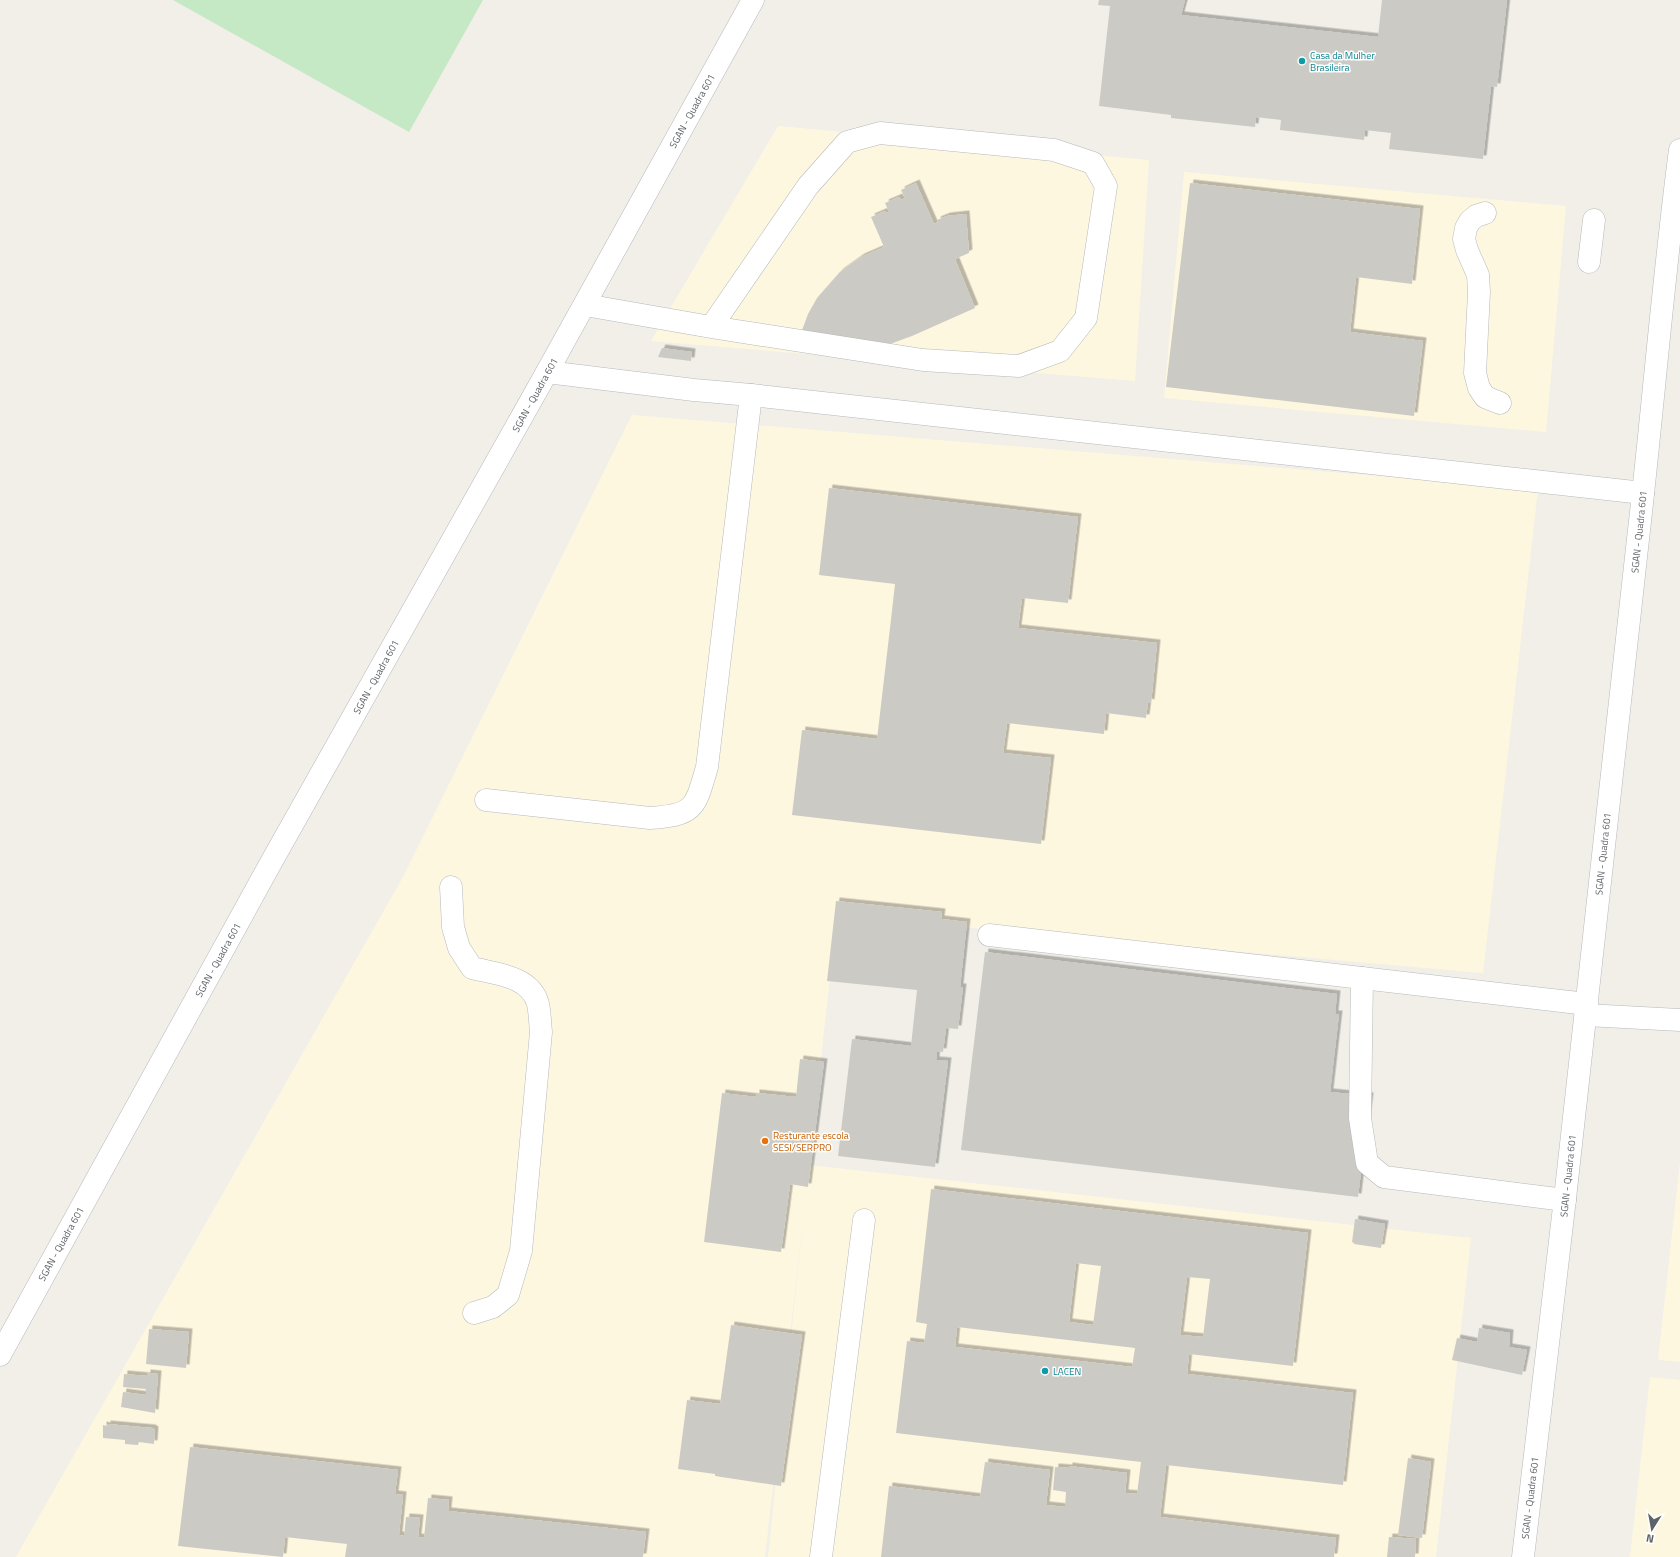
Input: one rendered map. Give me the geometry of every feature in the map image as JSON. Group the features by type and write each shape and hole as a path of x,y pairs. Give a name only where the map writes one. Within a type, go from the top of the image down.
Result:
{"street":[{"name":"SGAN - Quadra 601","path":"0,1355 266,873 585,305 753,0"},
{"path":"585,305 711,327 923,360 1019,366 1060,351 1086,318 1106,186 1093,163 1054,150 880,133 847,142 808,186 711,327"},
{"name":"SGAN - Quadra 601","path":"1523,1557 1565,1200 1644,493 1670,232 1680,150"},
{"path":"1485,213 1476,216 1470,221 1466,228 1464,239 1478,275 1479,292 1475,373 1479,388 1485,397 1500,403"},
{"path":"1590,262 1594,220"},
{"path":"547,372 694,390 1644,493"},
{"path":"486,800 650,818 673,816 691,808 699,796 707,767 751,395"},
{"path":"451,886 453,927 459,948 472,968 519,980 530,988 538,1003 541,1032 521,1251 508,1295 493,1307 474,1314"},
{"path":"988,935 1362,978 1586,1009 1680,1020"},
{"path":"1362,978 1360,1118 1367,1163 1384,1177 1565,1200"},
{"path":"821,1557 864,1220"}],"shaded area":[{"path":"778,126 1149,160 1135,381 651,341"},
{"path":"1184,172 1566,206 1546,432 1164,398"},
{"path":"632,415 1538,489 1483,973 837,916 809,1165 1471,1238 1436,1557 768,1557 805,1203 765,1557 16,1557 403,877"},
{"path":"1680,1162 1680,1362 1658,1360"},
{"path":"1650,1377 1680,1380 1680,1557 1630,1557"}],"green space":[{"path":"173,0 483,0 409,132"}],"building":[{"name":"Casa da Mulher Brasileira","path":"1099,0 1185,0 1181,15 1378,37 1382,0 1507,0 1497,87 1491,86 1483,159 1389,149 1391,133 1365,130 1364,140 1280,130 1281,120 1256,117 1255,127 1171,118 1171,115 1099,106 1110,6 1098,5"},
{"path":"916,183 934,224 938,222 937,220 947,216 966,214 969,253 955,259 975,308 912,336 890,344 801,333 808,314 817,298 840,272 861,257 884,247 871,217 885,211 886,213 889,212 885,203 899,197 901,200 905,198 901,190"},
{"path":"1190,183 1420,209 1412,284 1356,277 1350,332 1423,341 1414,416 1166,387"},
{"path":"662,348 692,352 691,361 658,357"},
{"path":"829,488 1078,517 1068,603 1022,598 1018,628 1157,643 1151,703 1148,702 1146,718 1106,713 1104,734 1007,723 1003,753 1051,758 1041,844 792,815 802,730 877,739 895,584 819,575"},
{"path":"836,901 942,912 941,919 967,922 960,987 963,987 958,1029 946,1028 943,1052 937,1051 936,1060 948,1061 935,1167 838,1156 852,1039 911,1046 917,990 827,981"},
{"path":"985,952 1337,994 1335,1014 1339,1014 1330,1092 1370,1096 1358,1197 961,1150"},
{"name":"Resturante escola SESI/SERPRO","path":"800,1059 824,1062 808,1187 790,1184 781,1252 704,1242 722,1093 756,1097 756,1093 796,1097"},
{"name":"LACEN","path":"931,1189 1308,1233 1293,1366 1189,1354 1187,1374 1353,1393 1343,1485 1166,1465 1160,1517 1336,1538 1334,1557 881,1557 889,1486 980,1497 985,1462 1050,1470 1046,1505 1065,1507 1066,1492 1053,1490 1055,1467 1069,1468 1069,1466 1127,1473 1125,1493 1137,1494 1141,1462 896,1433 907,1341 924,1343 927,1324 916,1322","holes":["1076,1263 1101,1266 1093,1325 1069,1322","1187,1277 1210,1279 1203,1337 1180,1335","957,1327 1135,1348 1132,1367 955,1347"]},
{"path":"1355,1219 1385,1224 1381,1248 1354,1244 1352,1242"},
{"path":"731,1325 802,1335 781,1486 678,1469 687,1400 720,1404"},
{"path":"1479,1328 1510,1333 1509,1347 1527,1350 1522,1375 1452,1360 1457,1338 1477,1342"},
{"path":"149,1329 189,1332 186,1368 146,1364"},
{"path":"147,1373 158,1374 155,1413 121,1407 123,1392 146,1395 146,1389 123,1387 124,1374 147,1376"},
{"path":"107,1424 152,1428 155,1430 154,1444 139,1442 138,1445 125,1444 125,1440 103,1438 103,1425 107,1426"},
{"path":"190,1447 398,1470 395,1494 403,1495 399,1535 404,1536 406,1517 420,1518 418,1537 424,1538 428,1498 449,1500 448,1511 646,1532 643,1557 345,1557 347,1544 285,1537 283,1557 178,1546"},
{"path":"1408,1458 1431,1462 1422,1538 1398,1535"},
{"path":"1389,1537 1416,1539 1415,1557 1387,1557"}],"place":[{"name":"Casa da Mulher Brasileira","path":"1302,61"},
{"name":"Resturante escola SESI/SERPRO","path":"765,1141"},
{"name":"LACEN","path":"1045,1371"}]}
